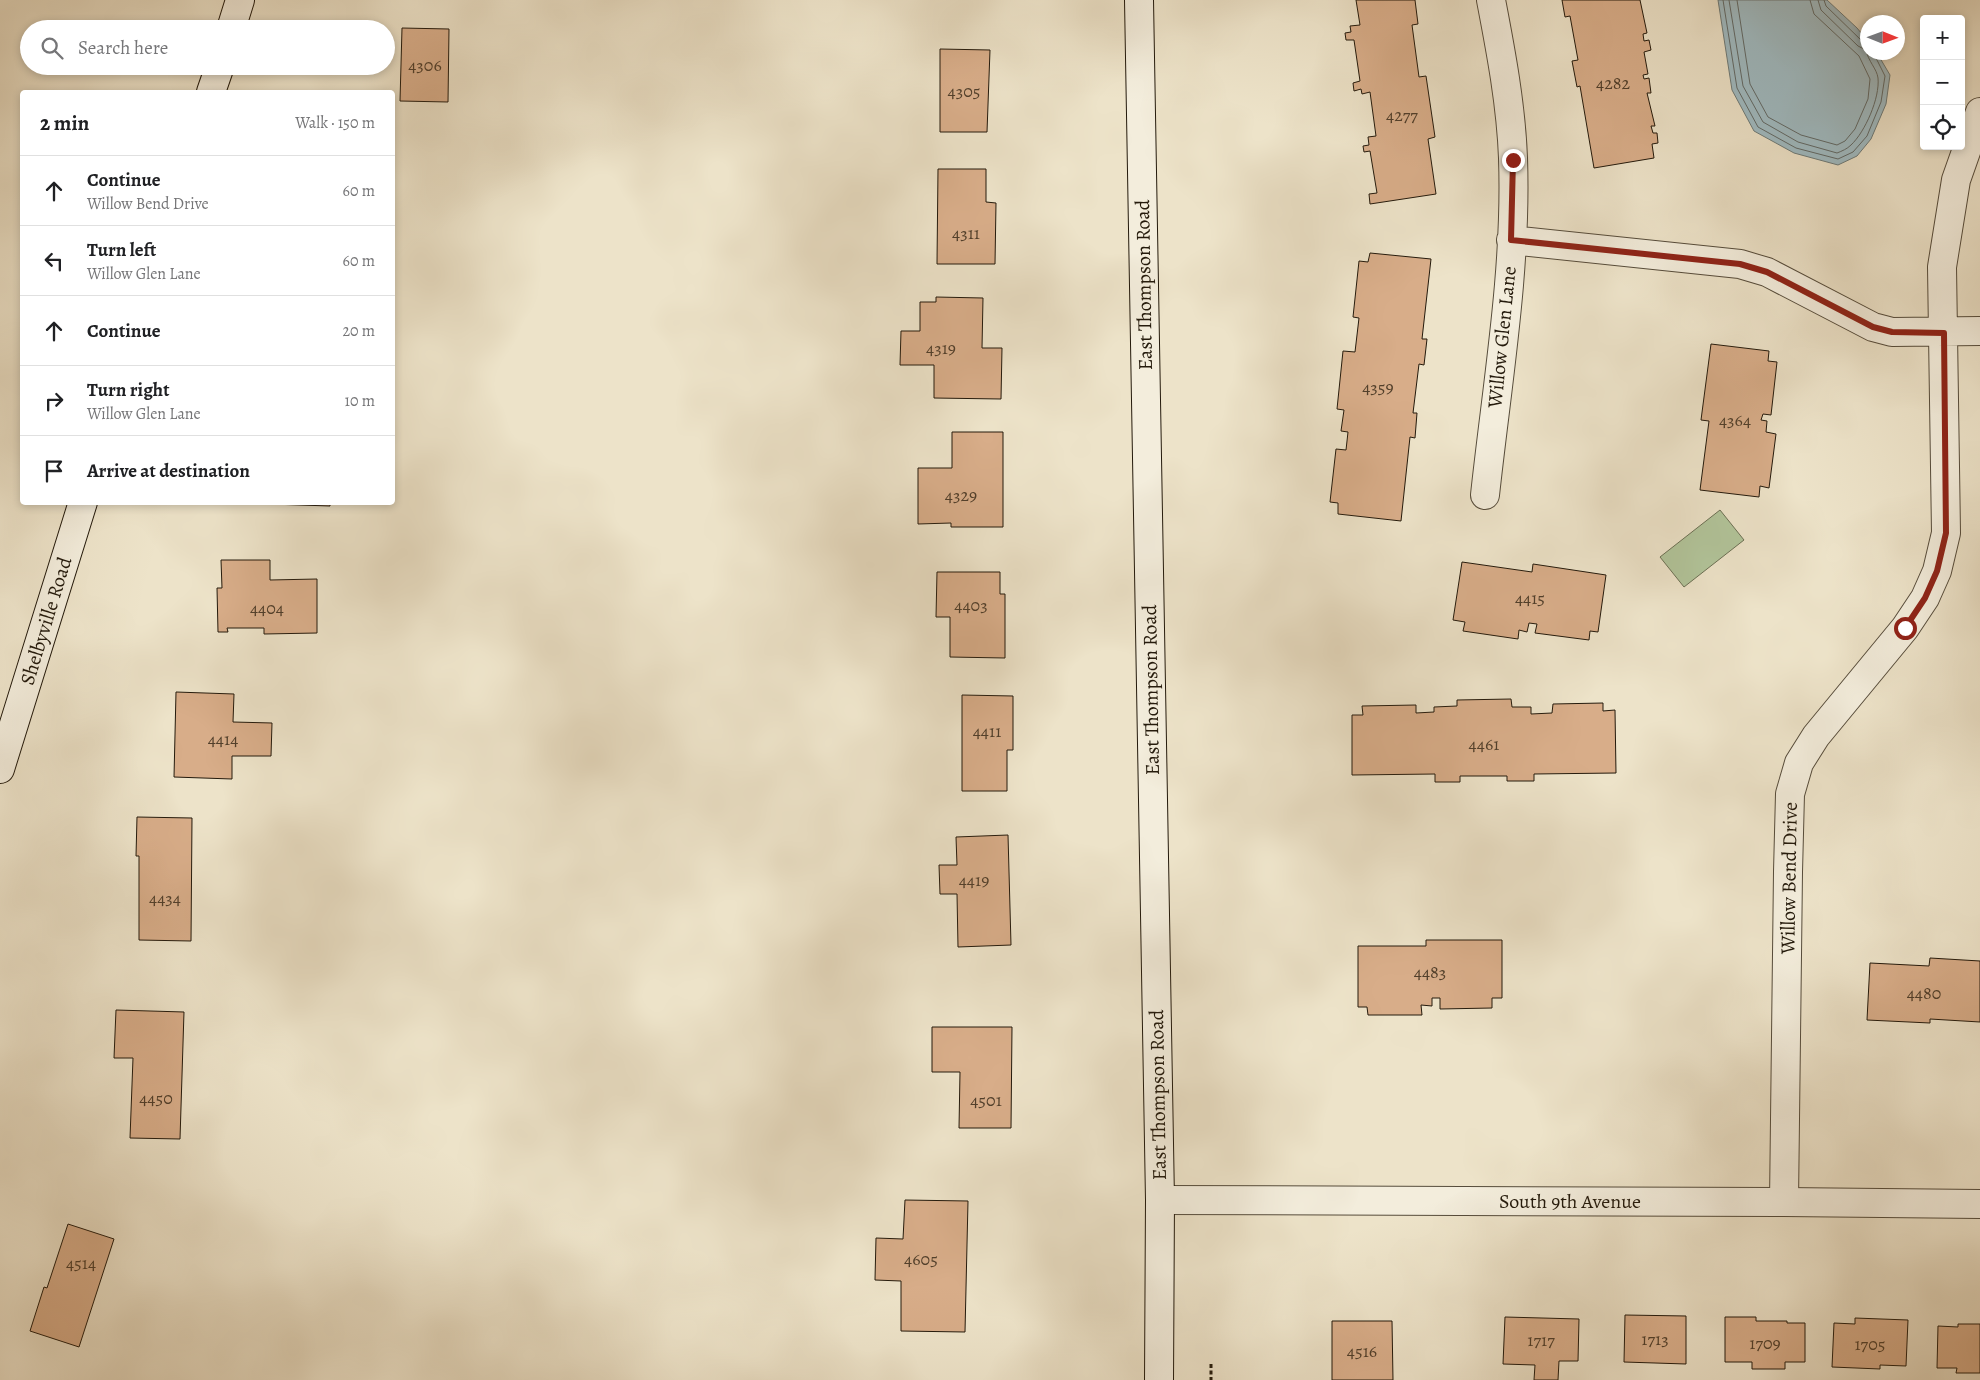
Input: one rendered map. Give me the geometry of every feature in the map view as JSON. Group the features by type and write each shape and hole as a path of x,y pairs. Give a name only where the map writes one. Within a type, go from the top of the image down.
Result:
{"street":[{"path":"234,20 240,0"},
{"name":"East Thompson Road","path":"1139,0 1160,1200 1159,1380"},
{"name":"Willow Glen Lane","path":"1485,495 1510,275 1513,160 1511,127 1492,0"},
{"path":"212,90 217,75"},
{"name":"Willow Bend Drive","path":"1784,1202 1790,794 1799,763 1816,736 1905,628 1925,598 1937,571 1946,533 1942,267 1949,214 1956,180 1980,112"},
{"path":"1511,240 1740,264 1767,272 1873,327 1892,332 1944,333 1980,331"},
{"name":"Shelbyville Road","path":"0,769 82,505"},
{"name":"South 9th Avenue","path":"1160,1200 1980,1204"}],"path":[{"path":"1211,1364 1211,1380"}],"green space":[{"path":"1720,510 1744,540 1684,587 1660,557"}],"water":[{"path":"1718,0 1827,0 1860,32 1860,60 1881,60 1890,75 1886,104 1871,139 1857,156 1838,165 1794,153 1754,131 1732,90"}],"building":[{"path":"1356,0 1415,0 1418,24 1412,25 1419,77 1426,76 1435,137 1428,139 1436,194 1370,204 1369,194 1377,193 1370,151 1364,152 1363,146 1369,145 1368,137 1376,136 1370,92 1362,94 1361,89 1354,91 1353,83 1360,81 1354,40 1346,40 1345,33 1351,32 1350,26 1360,25"},
{"path":"1562,0 1640,0 1647,33 1643,34 1644,41 1649,40 1651,50 1644,52 1648,74 1643,75 1644,79 1649,78 1651,93 1647,93 1655,126 1651,126 1653,133 1657,133 1658,143 1652,144 1654,158 1594,168 1580,86 1577,87 1572,61 1578,60 1570,16 1565,17"},
{"path":"402,28 449,29 448,102 400,101"},
{"path":"940,49 990,50 987,132 940,132"},
{"path":"938,169 986,169 986,202 996,203 995,264 937,264"},
{"path":"1370,253 1431,259 1422,339 1427,339 1424,365 1419,364 1413,413 1417,413 1415,438 1410,437 1401,521 1338,514 1338,503 1330,502 1336,449 1346,450 1348,432 1341,431 1344,410 1337,409 1343,351 1355,352 1359,318 1353,317 1359,261 1368,262"},
{"path":"936,297 983,298 982,348 1002,348 1001,399 934,398 934,365 900,365 901,331 920,331 920,302 936,302"},
{"path":"1711,344 1769,351 1768,361 1777,362 1771,415 1763,414 1761,420 1767,421 1766,432 1776,434 1769,488 1760,486 1759,497 1700,490 1709,421 1701,420"},
{"path":"952,432 1003,432 1003,527 951,527 951,523 918,524 918,468 952,468"},
{"path":"221,560 270,560 270,580 317,579 317,633 264,634 264,628 227,628 228,632 218,632 217,588 222,588"},
{"path":"1462,562 1532,572 1533,564 1606,575 1598,632 1590,631 1589,640 1535,633 1537,624 1529,623 1527,632 1519,630 1518,639 1463,631 1465,622 1453,620"},
{"path":"937,572 1000,572 1000,594 1005,594 1005,658 950,657 950,617 936,617"},
{"path":"176,692 234,694 233,722 272,723 271,756 232,756 232,779 174,777"},
{"path":"962,695 1013,696 1013,750 1007,750 1007,791 962,791"},
{"path":"1511,699 1512,707 1531,707 1531,714 1552,713 1553,704 1603,703 1603,711 1615,710 1616,773 1534,774 1534,781 1507,781 1507,776 1460,776 1460,782 1435,782 1435,774 1352,775 1352,715 1363,715 1362,706 1416,705 1416,713 1434,712 1434,707 1457,706 1457,700"},
{"path":"137,817 192,818 191,941 139,940 139,856 136,856"},
{"path":"1008,835 1011,945 958,947 957,894 940,894 939,865 957,865 956,837"},
{"path":"1426,940 1502,940 1502,998 1492,998 1492,1008 1440,1009 1440,998 1432,998 1432,1006 1421,1005 1422,1015 1368,1015 1367,1007 1358,1007 1358,946 1426,946"},
{"path":"1930,958 1980,961 1980,1022 1930,1019 1930,1023 1867,1020 1870,963 1929,966"},
{"path":"116,1010 184,1012 180,1139 130,1138 133,1058 114,1058"},
{"path":"932,1027 1012,1027 1011,1128 959,1128 960,1072 932,1072"},
{"path":"905,1200 968,1201 965,1332 901,1331 901,1281 875,1280 876,1238 903,1239"},
{"path":"68,1224 114,1239 79,1347 30,1331 44,1287 47,1288"},
{"path":"1625,1315 1686,1316 1686,1364 1624,1362"},
{"path":"1505,1317 1579,1319 1578,1361 1559,1361 1558,1380 1534,1380 1535,1365 1503,1364"},
{"path":"1725,1317 1756,1317 1756,1321 1805,1323 1805,1362 1785,1362 1785,1369 1752,1369 1752,1362 1725,1362"},
{"path":"1855,1318 1908,1320 1906,1366 1880,1365 1880,1369 1832,1367 1834,1323 1855,1324"},
{"path":"1332,1321 1392,1321 1393,1380 1332,1380"},
{"path":"1958,1324 1980,1324 1980,1373 1956,1373 1957,1368 1937,1368 1938,1326 1958,1327"}],"route":[{"path":"1513,160 1511,240 1740,264 1767,272 1873,327 1892,332 1944,333 1946,533 1937,571 1925,598 1905,628"}]}
